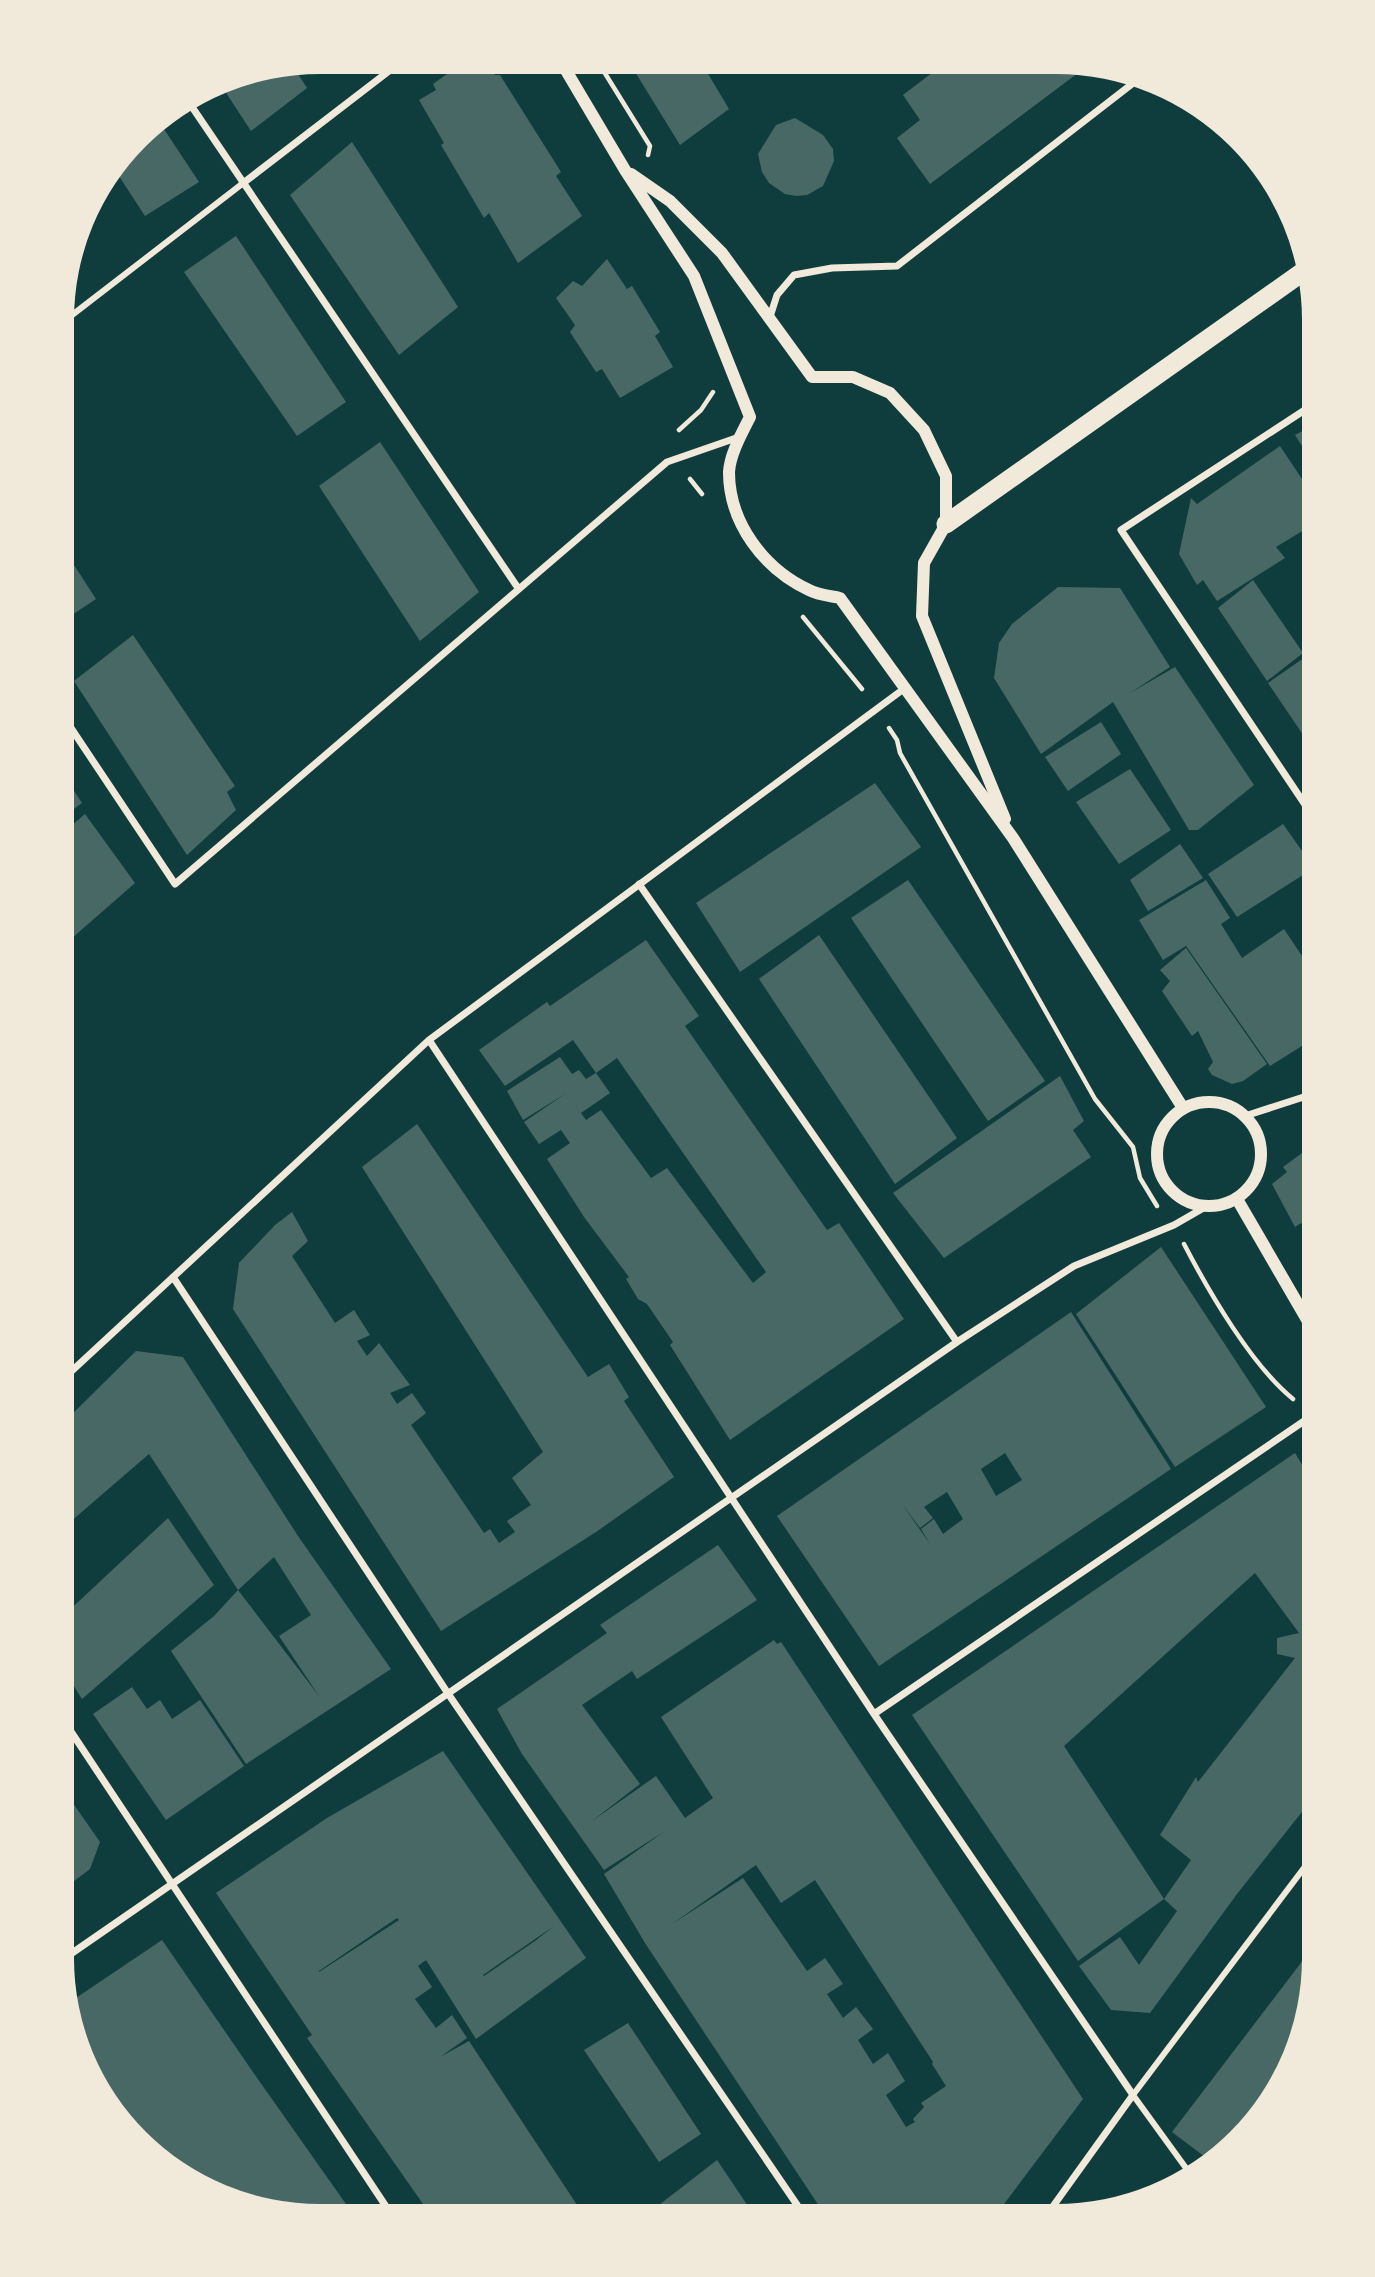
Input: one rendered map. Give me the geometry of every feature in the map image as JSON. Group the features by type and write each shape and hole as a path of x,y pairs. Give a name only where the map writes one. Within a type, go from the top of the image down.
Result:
{"highway":[{"path":"946,524 1298,276"}],"street":[{"path":"74,314 385,74"},
{"path":"568,74 625,170 694,276 750,417 739,437 729,471 736,518 767,563 810,591 841,598 1013,838 1183,1108"},
{"path":"769,321 777,296 794,275 832,268 897,265 1130,85"},
{"path":"193,108 518,588"},
{"path":"625,170 670,201 722,253 812,377 853,377 890,393 925,430 946,475 946,524 925,563 922,615 1013,838"},
{"path":"1301,412 1121,530 1301,799"},
{"path":"74,732 175,884 667,461 739,437"},
{"path":"74,1369 429,1040 905,688"},
{"path":"639,884 957,1342"},
{"path":"429,1040 874,1714 1133,2095 1185,2167"},
{"path":"1245,1116 1301,1098"},
{"path":"74,1952 734,1499 957,1342 1074,1266 1174,1225 1207,1206 1237,1199 1251,1186 1261,1159 1260,1140 1245,1116 1229,1105 1211,1101 1183,1108 1162,1131 1157,1161 1164,1181 1178,1196 1207,1206"},
{"path":"1237,1199 1301,1309"},
{"path":"173,1277 449,1695 796,2204"},
{"path":"874,1714 1301,1423"},
{"path":"74,1736 384,2204"},
{"path":"1055,2204 1301,1872"}],"path":[{"path":"605,74 650,146 648,155 625,170"},
{"path":"705,499 690,479 679,476 657,450 701,410 715,385"},
{"path":"799,612 877,709 1096,1099 1133,1147 1140,1178 1147,1193 1174,1225 1202,1279 1273,1383 1301,1407"}],"building":[{"path":"447,74 500,75 561,172 556,176 582,216 518,263 489,213 484,218 441,145 444,143 419,100 436,90 433,84"},
{"path":"636,74 708,74 729,109 680,145"},
{"path":"931,74 1076,74 930,184 897,138 920,120 903,95"},
{"path":"298,75 307,88 251,131 225,92 271,78"},
{"path":"795,118 823,135 833,149 834,161 823,186 807,195 796,196 785,194 769,183 762,172 758,154 776,125"},
{"path":"164,129 199,182 145,216 119,177 145,145"},
{"path":"352,142 458,307 399,355 290,195"},
{"path":"236,236 346,402 297,436 184,272"},
{"path":"607,259 627,289 632,286 660,332 655,336 673,367 620,398 602,369 596,372 570,332 575,325 556,298 573,281 582,286"},
{"path":"1301,432 1301,444 1295,435"},
{"path":"380,442 479,592 420,641 319,486"},
{"path":"1280,446 1301,478 1301,532 1276,547 1285,558 1217,601 1203,580 1197,585 1179,554 1191,498 1197,504"},
{"path":"74,565 96,599 74,614"},
{"path":"1253,580 1301,650 1301,655 1267,681 1218,608"},
{"path":"1058,587 1120,588 1170,667 1130,693 1175,667 1254,785 1198,830 1189,830 1113,702 1041,754 994,678 999,643 1012,624"},
{"path":"133,635 235,786 227,792 236,810 187,855 74,681"},
{"path":"1301,660 1301,732 1268,683"},
{"path":"1101,722 1121,754 1068,791 1045,757"},
{"path":"1130,769 1171,830 1119,864 1076,802"},
{"path":"875,783 921,847 740,972 696,903"},
{"path":"74,791 82,803 74,809"},
{"path":"85,814 135,883 74,936 74,824"},
{"path":"1283,824 1301,850 1301,876 1237,917 1208,874"},
{"path":"1180,844 1203,878 1148,911 1130,880"},
{"path":"908,880 1045,1081 988,1121 851,918"},
{"path":"1206,880 1230,918 1221,924 1242,958 1284,929 1301,954 1301,1047 1270,1066 1186,946 1163,960 1139,920"},
{"path":"819,935 957,1138 895,1184 759,979"},
{"path":"646,940 699,1016 685,1026 827,1230 839,1223 904,1319 730,1440 670,1345 673,1342 647,1304 638,1299 626,1279 629,1277 584,1217 547,1159 570,1143 561,1130 539,1144 524,1122 565,1094 523,1120 507,1091 560,1057 572,1074 579,1070 586,1079 596,1073 573,1040 505,1086 479,1050 547,1002 550,1006","holes":["617,1058 766,1272 753,1283 667,1168 651,1178 601,1110 586,1120 581,1113 610,1093 596,1073"]},
{"path":"1186,948 1267,1064 1243,1081 1232,1084 1212,1075 1208,1069 1213,1062 1198,1031 1192,1036 1162,991 1170,981 1160,970"},
{"path":"1060,1076 1084,1121 1073,1130 1091,1157 944,1258 893,1193"},
{"path":"417,1124 588,1377 609,1364 629,1397 624,1401 674,1477 596,1532 441,1631 233,1309 239,1263 275,1225 292,1212 308,1241 292,1256 335,1323 354,1310 370,1335 357,1341 367,1356 379,1343 410,1385 390,1393 397,1404 412,1393 426,1413 411,1425 484,1533 490,1529 499,1543 515,1532 507,1521 531,1505 512,1478 543,1452 362,1167"},
{"path":"1301,1154 1301,1223 1295,1227 1272,1184 1287,1172 1283,1167"},
{"path":"1161,1247 1266,1407 1175,1467 1076,1314"},
{"path":"1071,1312 1171,1469 879,1666 777,1516","holes":["1005,1453 1022,1480 996,1496 981,1469","947,1492 963,1519 943,1534 934,1519 921,1529 930,1544 902,1504 920,1528 933,1518 924,1507"]},
{"path":"136,1351 183,1357 298,1536 391,1669 246,1764 171,1651 214,1616 238,1590 149,1454 74,1519 74,1412","holes":["274,1557 311,1615 279,1636 319,1696 238,1590"]},
{"path":"1295,1453 1301,1463 1301,1813 1237,1894 1150,2013 1111,2010 1079,1966 1120,1937 1139,1965 1177,1911 1164,1899 1078,1961 912,1715","holes":["1255,1573 1299,1633 1277,1638 1277,1654 1295,1658 1198,1782 1196,1777 1160,1835 1191,1860 1164,1899 1064,1746"]},
{"path":"168,1518 214,1585 82,1699 74,1686 74,1606"},
{"path":"718,1545 757,1600 637,1679 632,1671 582,1705 640,1784 592,1821 656,1776 685,1818 713,1798 661,1717 774,1640 777,1644 781,1642 1083,2099 1004,2204 818,2204 645,1943 604,1874 665,1831 604,1870 522,1754 497,1709 607,1633 600,1625","holes":["756,1865 781,1903 815,1880 946,2086 921,2103 924,2107 913,2119 915,2122 906,2127 886,2095 905,2081 888,2053 873,2064 858,2040 873,2029 856,2007 843,2018 827,1994 843,1984 825,1958 807,1971 743,1878 672,1924"]},
{"path":"132,1687 147,1709 160,1700 172,1719 200,1700 244,1766 166,1820 93,1714"},
{"path":"443,1751 586,1958 476,2039 426,1960 418,1966 432,1987 415,1999 436,2028 452,2015 467,2038 440,2057 469,2041 576,2204 423,2204 307,2038 312,2035 216,1893 327,1818","holes":["397,1918 399,1920 319,1972","554,1926 484,1976 483,1975"]},
{"path":"74,1805 100,1842 90,1869 74,1881"},
{"path":"162,1940 346,2204 303,2203 256,2195 210,2178 170,2153 134,2120 106,2081 92,2052 77,1997"},
{"path":"1301,1963 1297,2006 1283,2052 1269,2081 1251,2107 1230,2132 1202,2155 1172,2132"},
{"path":"628,2023 701,2134 659,2162 584,2050"},
{"path":"717,2160 747,2204 660,2204"}]}
